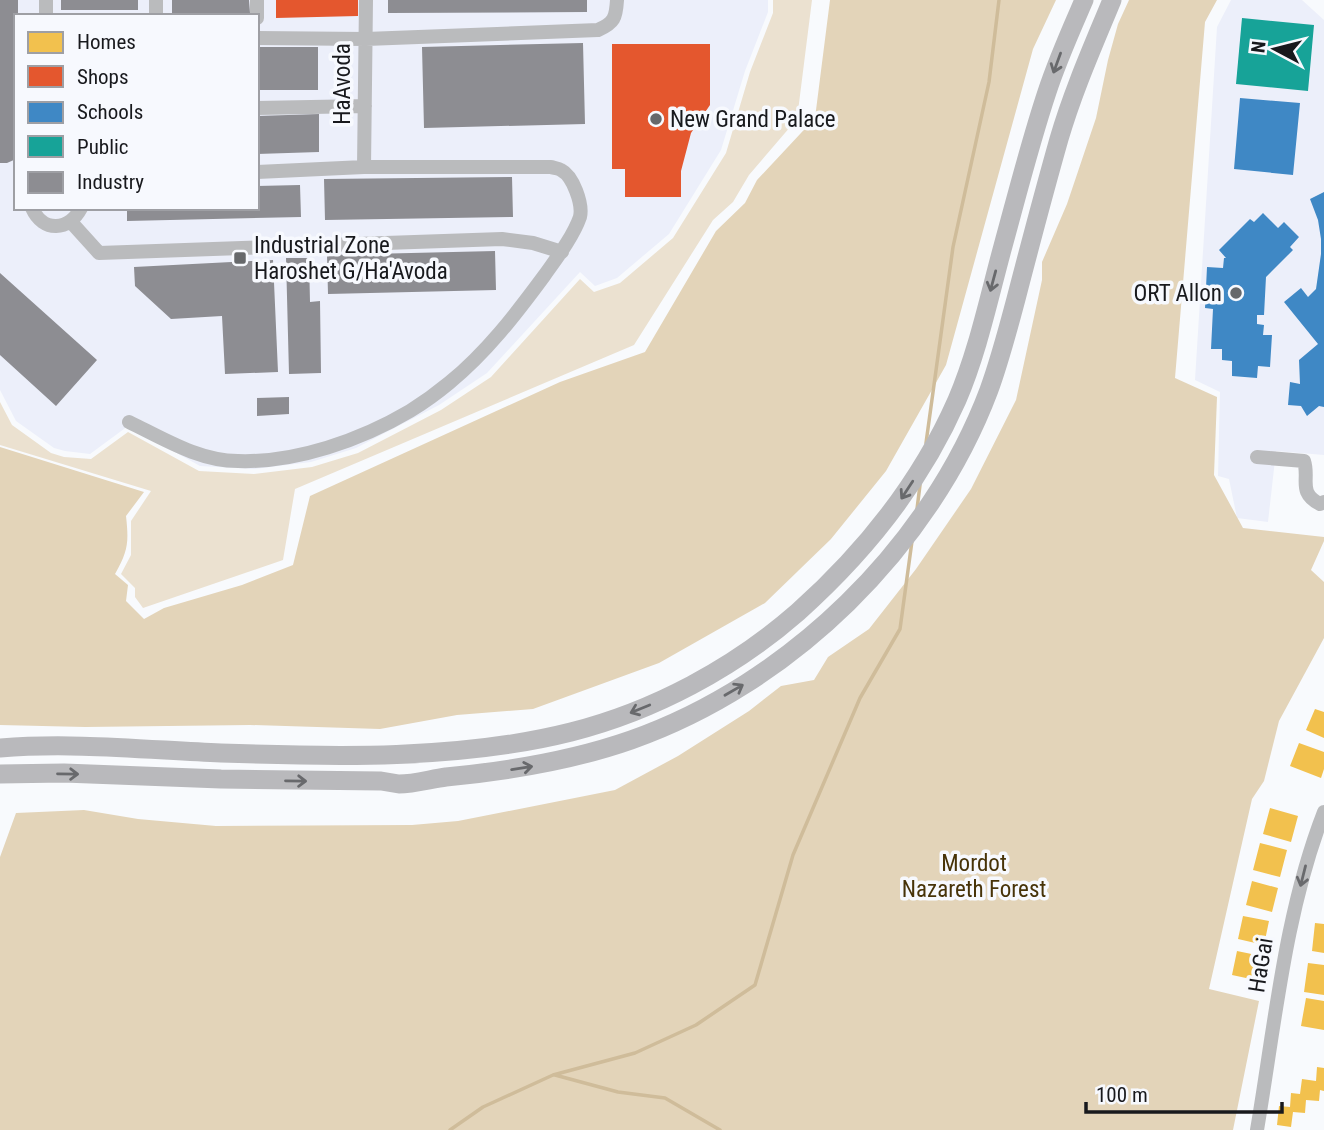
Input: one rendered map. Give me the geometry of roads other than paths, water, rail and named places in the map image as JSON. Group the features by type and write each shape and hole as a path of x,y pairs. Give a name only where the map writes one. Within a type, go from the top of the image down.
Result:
{"main road":[{"path":"0,748 381,755 503,744 571,732 634,712 692,685 768,637 833,580 884,523 947,422 972,358 1048,89 1084,0"},
{"path":"0,774 381,781 401,784 506,771 577,757 643,736 704,708 784,658 852,598 897,548 926,509 970,434 1001,353 1067,113 1112,0"}],"street":[{"name":"HaAvoda","path":"364,167 366,0"},
{"path":"259,38 366,39 598,30 610,25 614,19 617,0"},
{"path":"259,108 365,106"},
{"path":"130,422 183,449 213,458 239,461 278,458 322,449 358,436 410,411 449,384 482,352 562,252 580,215 579,198 573,182 562,170 551,167 364,167 259,172"},
{"path":"33,210 40,220 55,226 71,222 80,210"},
{"path":"71,222 99,253 502,239 533,243 562,252"},
{"path":"1257,457 1304,461 1307,493 1313,501 1320,504 1324,502"},
{"name":"HaGai","path":"1257,1130 1289,936 1308,856 1324,812"}],"waterway":[{"path":"926,443 953,247 989,82 999,0"},
{"path":"917,509 920,485"},
{"path":"450,1130 483,1107 553,1075 635,1053 696,1025 755,985 793,855 860,698 900,629 912,541"},
{"path":"555,1075 618,1092 665,1098 720,1130"}],"place":[{"name":"New Grand Palace","path":"656,119"},
{"name":"Industrial Zone Haroshet G/Ha'Avoda","path":"240,258"},
{"name":"ORT Allon","path":"1236,293"}],"park label":[{"name":"Mordot Nazareth Forest","path":"974,876"}]}
